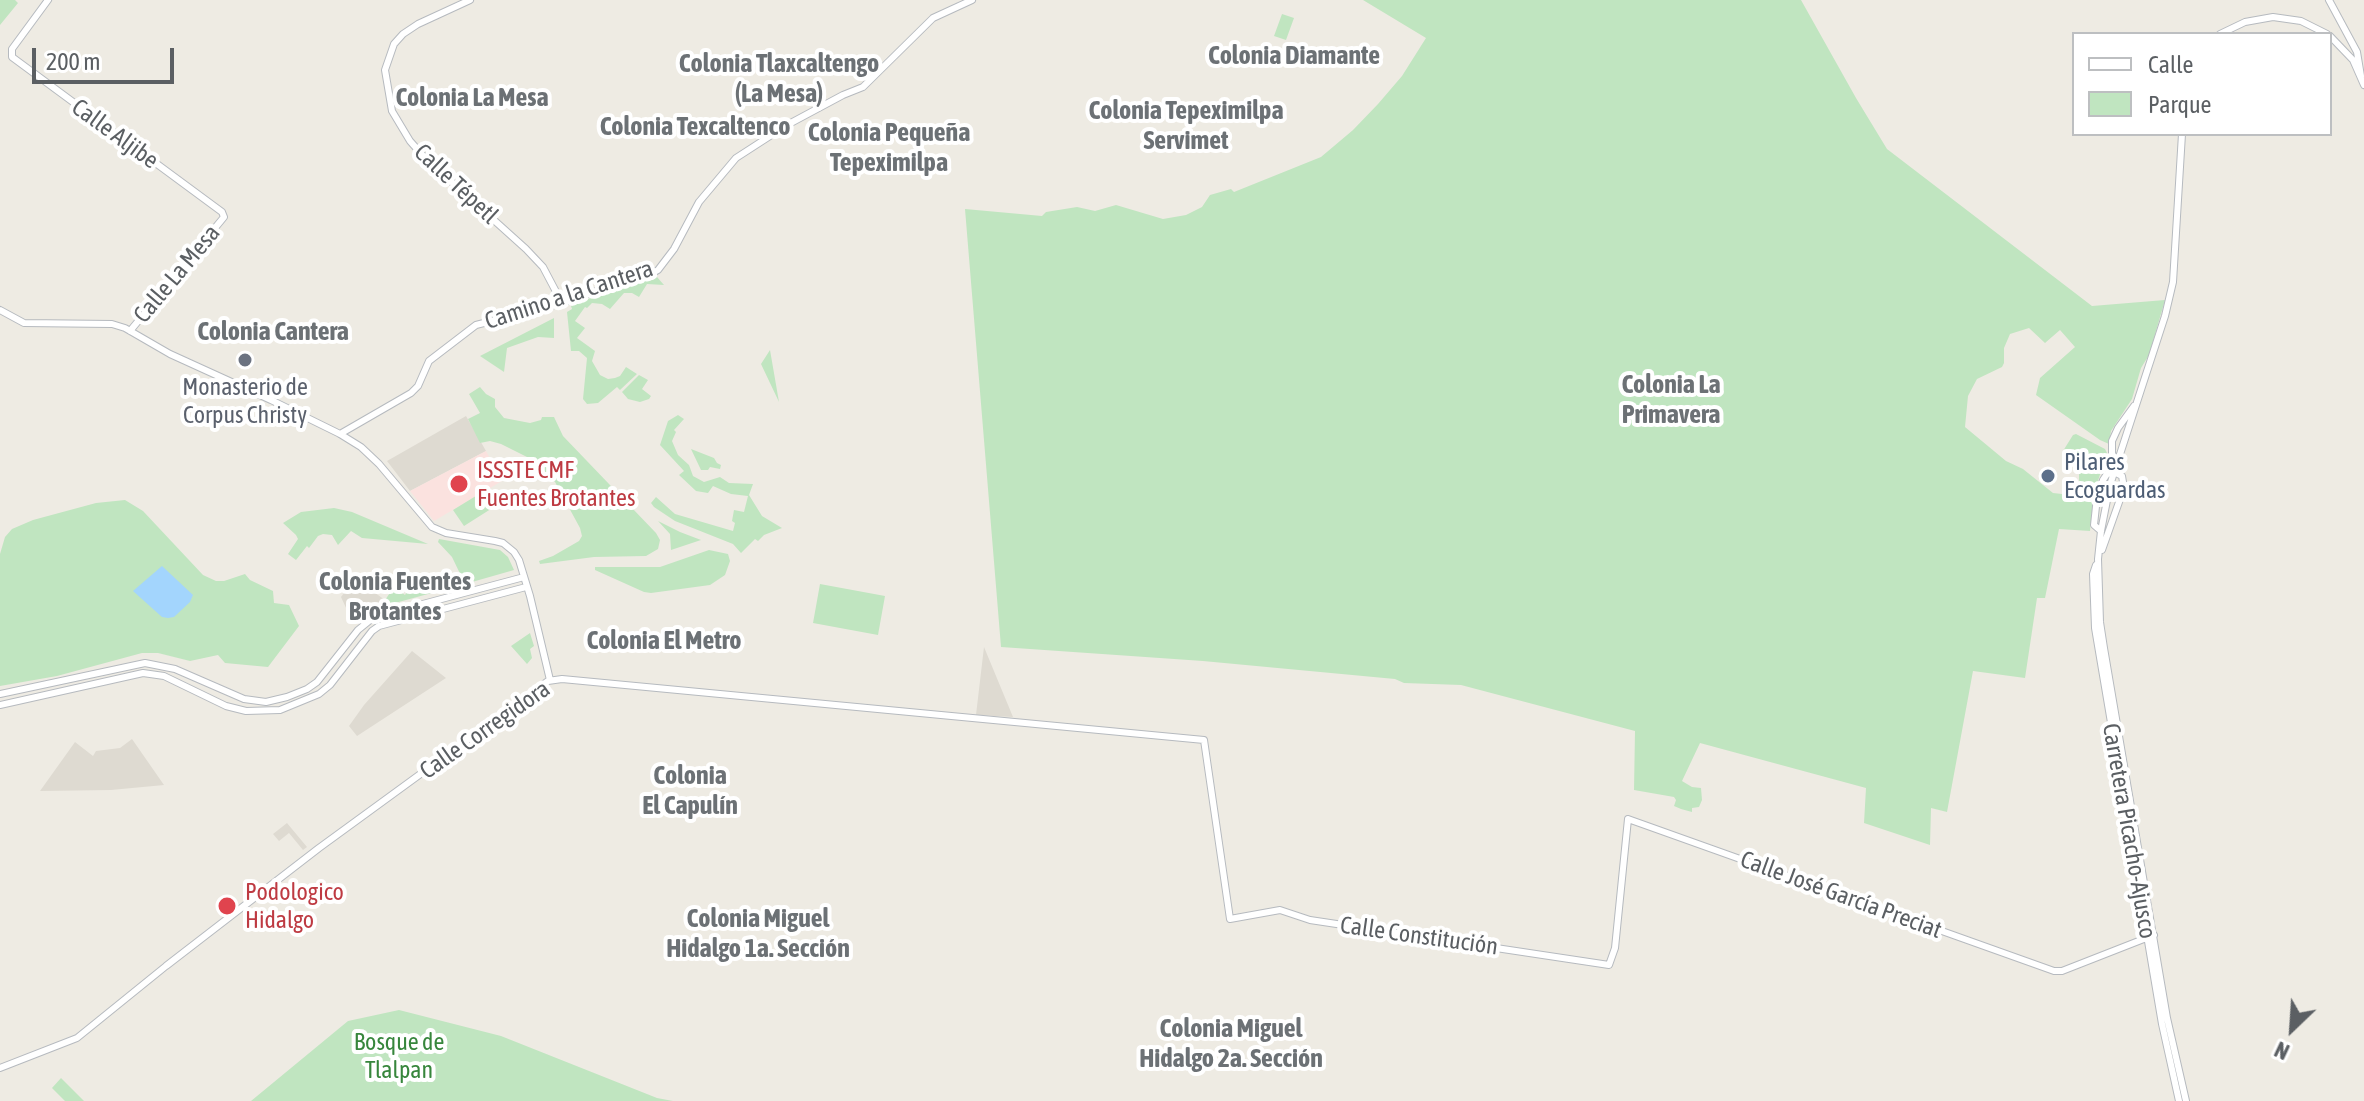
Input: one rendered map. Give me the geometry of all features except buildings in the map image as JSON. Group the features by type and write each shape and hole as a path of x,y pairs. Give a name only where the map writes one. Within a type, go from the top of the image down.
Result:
{"street":[{"name":"Calle Aljibe","path":"48,0 12,49 12,57 222,212 224,217"},
{"name":"Calle Tépetl","path":"470,0 418,24 394,44 385,70 392,111 410,141 425,158 543,267 562,303"},
{"name":"Camino a la Cantera","path":"340,434 411,393 418,386 429,361 476,325 562,303 620,279 658,270 674,249 699,202 736,158 787,125 863,87 933,18 972,0"},
{"path":"2329,0 2357,52 2364,85"},
{"path":"2224,32 2255,19 2282,17 2311,24 2324,32"},
{"path":"2332,38 2347,53 2361,76"},
{"path":"2098,559 2124,488 2122,476 2114,472 2116,463 2165,316 2173,282 2182,136"},
{"name":"Calle La Mesa","path":"130,331 224,217"},
{"path":"0,310 24,323 112,324 130,331 170,354 340,434 379,464 432,527 446,533 503,543 514,552 524,577 550,680"},
{"name":"Carretera Picacho-Ajusco","path":"2114,472 2107,474 2097,497 2094,525 2101,531 2093,574 2095,628 2151,935 2186,1101"},
{"path":"0,694 145,663 175,669 244,699 266,702 287,697 317,682 365,623 374,617 524,577"},
{"path":"0,705 143,673 164,676 226,706 246,711 280,710 319,694 330,685 379,626 526,587"},
{"path":"424,603 426,613"},
{"name":"Calle Corregidora","path":"0,1068 71,1042 319,848 550,680 655,686 1204,740 1230,919"},
{"name":"Calle José García Preciat","path":"1609,965 1615,948 1628,819 2054,971 2062,971 2151,935"},
{"name":"Calle Constitución","path":"1230,919 1280,910 1310,920 1609,965"},
{"name":"Carretera Picacho-Ajusco","path":"2151,935 2164,1036 2179,1101"}],"shaded area":[{"path":"466,416 486,451 410,491 387,461"},
{"name":"ISSSTE CMF Fuentes Brotantes","path":"486,451 502,481 434,521 410,491"},
{"path":"354,580 385,600 384,606 353,623 341,597"},
{"path":"984,647 1013,717 976,715"},
{"path":"412,651 446,678 357,736 349,726"},
{"path":"132,739 164,785 111,790 40,791 75,742 93,756 96,751 120,748"},
{"path":"287,823 307,847 303,850 289,833 279,841 273,834"}],"green space":[{"path":"0,0 15,0 18,3 0,25"},
{"path":"1363,0 1801,0 1887,149 2092,306 2165,300 2132,399 2111,431 2109,444 2036,395 2040,378 2075,347 2060,330 2045,343 2029,328 2010,334 2004,348 2002,367 1977,379 1968,396 1965,427 2006,461 2023,469 2053,493 2062,494 2079,487 2079,474 2063,451 2073,435 2105,449 2107,453 2094,493 2090,531 2059,529 2045,598 2037,598 2025,678 1973,671 1947,812 1931,808 1930,845 1864,823 1866,788 1700,743 1682,781 1701,788 1702,800 1699,807 1692,808 1692,812 1681,809 1674,806 1674,797 1634,790 1635,731 1461,685 1404,683 1395,679 1203,661 1001,647 965,209 1042,216 1046,212 1077,207 1095,211 1116,205 1163,219 1186,215 1202,207 1210,195 1231,189 1234,192 1321,157 1378,104 1402,76 1426,38"},
{"path":"1282,14 1294,18 1286,40 1274,36"},
{"path":"657,277 664,285 647,284 639,297 624,293 610,309 592,303 575,321 585,328 577,338 595,351 592,361 600,375 615,378 626,367 637,374 620,390 617,387 598,403 587,404 583,399 587,358 579,351 571,351 567,312 572,309 571,306 627,283"},
{"path":"554,318 554,338 538,337 507,348 504,372 480,356"},
{"path":"770,350 779,402 761,364"},
{"path":"639,375 648,380 642,389 651,396 640,402 628,399 622,392"},
{"path":"480,387 495,399 495,407 504,418 530,423 542,417 554,417 563,436 656,533 660,540 658,549 646,556 594,557 540,564 539,561 579,541 582,536 580,528 555,482 535,461 501,444 490,441 480,443 468,419 480,413 469,394"},
{"path":"678,415 684,419 674,430 672,441 693,476 704,482 720,477 729,483 753,484 749,495 762,516 782,528 764,535 758,541 755,539 741,553 733,544 675,521 654,507 651,503 656,497 675,514 733,531 734,510 744,512 748,496 731,494 713,486 708,493 696,491 679,475 684,471 660,445 668,421"},
{"path":"691,449 714,458 721,465 720,469 710,467 701,470"},
{"path":"484,491 494,507 464,526 453,510"},
{"path":"125,500 143,511 203,575 224,581 245,574 250,580 273,591 274,603 289,605 299,626 268,667 225,663 218,655 190,661 158,653 142,653 57,676 0,686 0,554 5,537 12,529 33,520 96,503"},
{"path":"334,508 352,512 428,544 362,538 351,531 338,545 332,535 323,534 309,548 307,546 296,560 288,554 298,539 283,523 301,512"},
{"path":"658,521 701,540 671,550 670,534"},
{"path":"439,539 500,550 508,557 514,570 465,584"},
{"path":"709,550 728,554 730,561 725,575 710,585 651,593 595,570 595,567 660,567"},
{"path":"430,578 440,585 439,591 384,606 394,587 405,595 413,582 422,588"},
{"path":"820,584 885,596 878,635 813,623"},
{"path":"530,633 534,646 530,649 532,658 527,664 511,646"},
{"name":"Bosque de Tlalpan","path":"399,1010 501,1036 657,1098 673,1101 251,1101 348,1021"},
{"path":"61,1078 84,1101 65,1101 52,1088"}],"water":[{"path":"162,566 193,595 174,617 162,617 133,591"}],"place":[{"name":"Monasterio de Corpus Christy","path":"245,360"},
{"name":"Pilares Ecoguardas","path":"2048,476"},
{"name":"ISSSTE CMF Fuentes Brotantes","path":"459,484"},
{"name":"Podologico Hidalgo","path":"227,906"}],"district":[{"name":"Colonia Diamante","path":"1294,56"},
{"name":"Colonia Tlaxcaltengo (La Mesa)","path":"779,79"},
{"name":"Colonia La Mesa","path":"472,98"},
{"name":"Colonia Tepeximilpa Servimet","path":"1186,126"},
{"name":"Colonia Texcaltenco","path":"695,127"},
{"name":"Colonia Pequeña Tepeximilpa","path":"889,148"},
{"name":"Colonia Cantera","path":"273,332"},
{"name":"Colonia La Primavera","path":"1671,400"},
{"name":"Colonia Fuentes Brotantes","path":"395,597"},
{"name":"Colonia El Metro","path":"664,641"},
{"name":"Colonia El Capulín","path":"690,791"},
{"name":"Colonia Miguel Hidalgo 1a. Sección","path":"758,934"},
{"name":"Colonia Miguel Hidalgo 2a. Sección","path":"1231,1044"}]}
